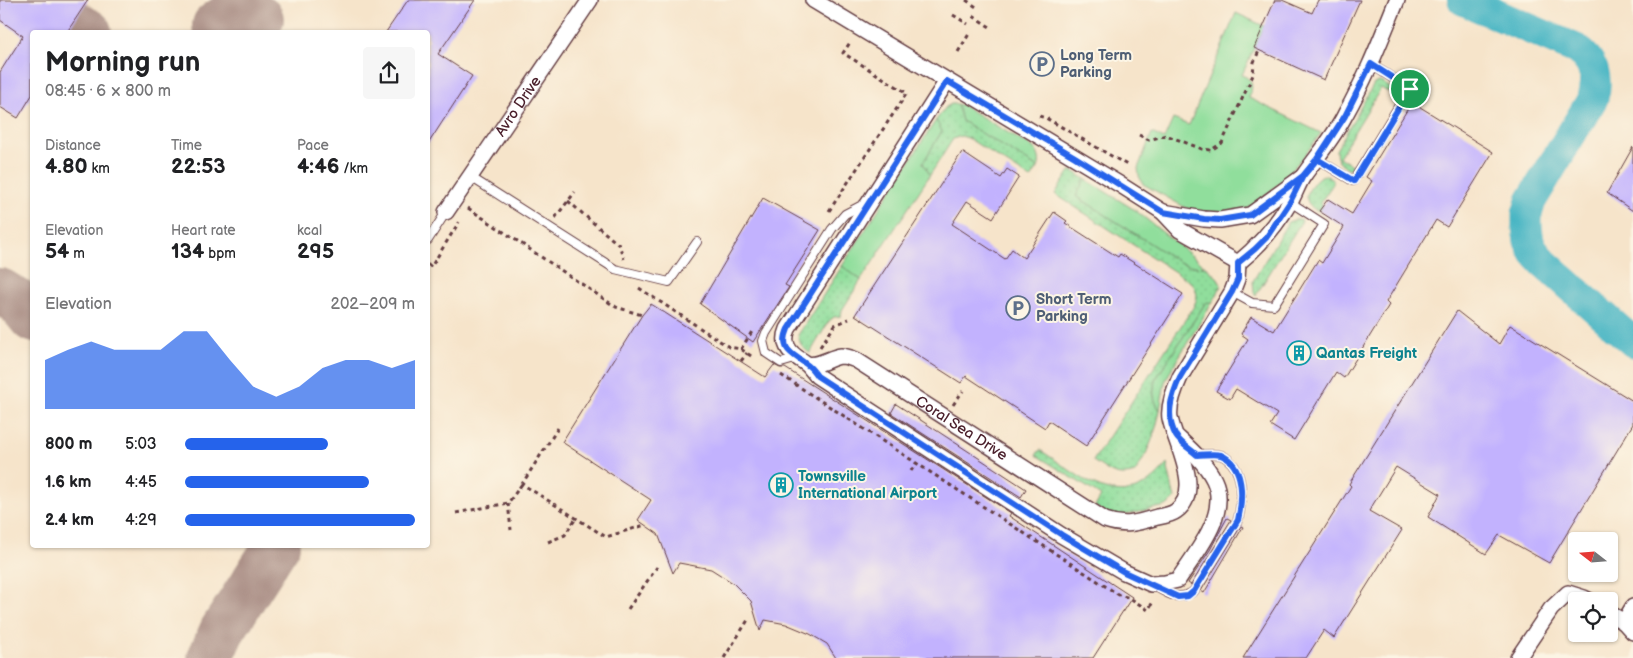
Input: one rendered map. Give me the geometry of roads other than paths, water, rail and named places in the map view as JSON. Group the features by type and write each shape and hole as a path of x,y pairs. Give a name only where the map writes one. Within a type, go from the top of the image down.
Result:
{"street":[{"name":"Avro Drive","path":"446,212 590,0"},
{"path":"813,0 1082,161 1163,212 1180,230 1238,263 1266,238 1290,202 1303,176 1317,159 1345,116 1371,64 1398,0"},
{"path":"947,81 788,329 784,341 787,348 791,354 803,361 817,376 1062,535 1124,572 1151,584 1178,580 1214,522 1219,504 1215,480 1197,455 1177,437"},
{"path":"1163,212 1220,220 1250,215 1303,176"},
{"name":"Coral Sea Drive","path":"803,361 822,363 842,356 856,360 1105,520 1113,523 1132,524 1174,513 1183,506 1189,484 1177,437 1169,417 1173,392 1180,377 1232,292 1238,279 1238,263"},
{"path":"1518,658 1550,609 1568,593"},
{"path":"1628,627 1633,607"}],"lane":[{"path":"1317,159 1354,181 1410,89 1371,64"},
{"path":"469,176 615,269 669,282 697,242"},
{"path":"803,361 781,363 766,353 763,341 832,229 845,214 871,200"},
{"path":"1232,292 1252,303 1274,304 1324,224 1290,202"},
{"path":"430,237 446,212"},
{"path":"1151,584 1178,597 1188,596 1194,591 1238,520 1242,494 1238,474 1230,461 1219,455 1197,455"}],"waterway":[{"path":"1463,0 1576,49 1587,58 1593,70 1595,77 1593,98 1531,201 1527,214 1529,241 1535,253 1544,263 1633,342"}],"place":[{"name":"Long Term Parking","path":"1042,64"},
{"name":"Short Term Parking","path":"1018,308"},
{"name":"Qantas Freight","path":"1299,353"},
{"name":"Townsville International Airport","path":"781,485"}]}
